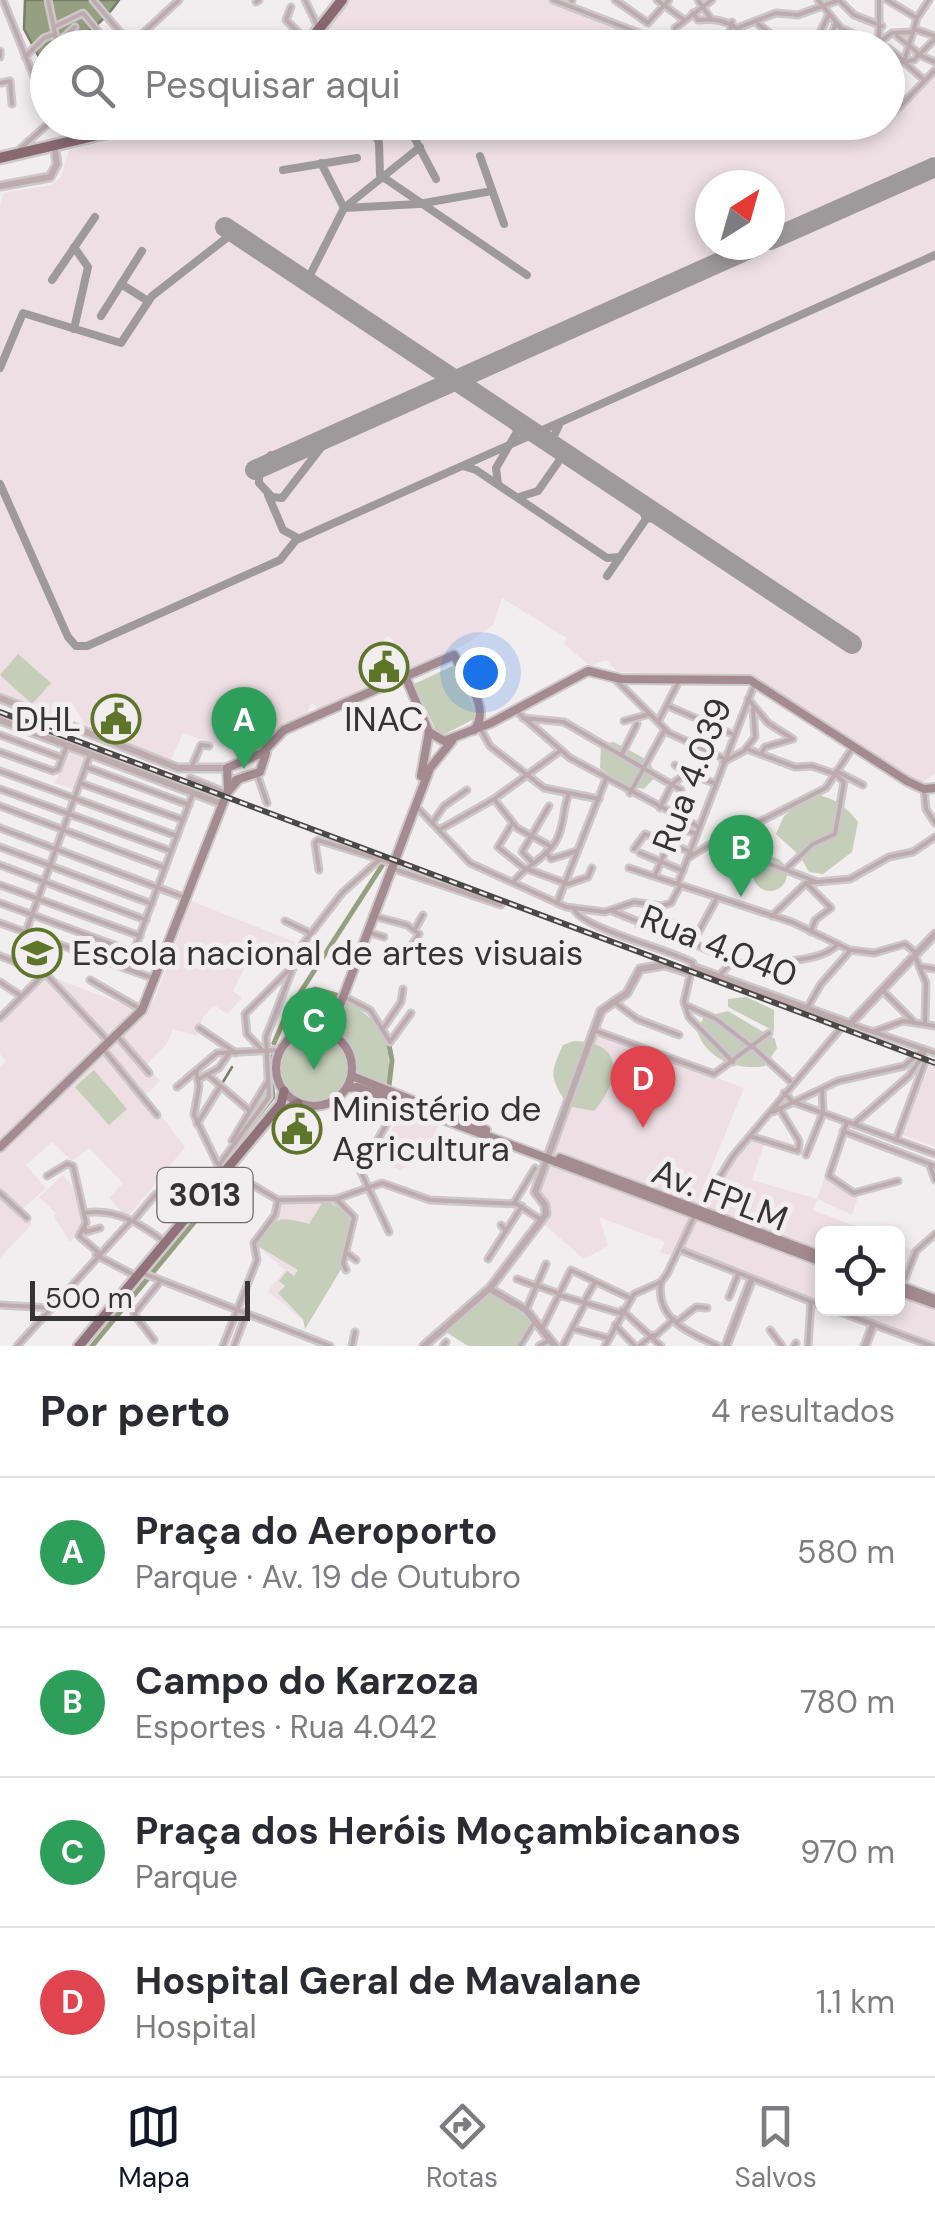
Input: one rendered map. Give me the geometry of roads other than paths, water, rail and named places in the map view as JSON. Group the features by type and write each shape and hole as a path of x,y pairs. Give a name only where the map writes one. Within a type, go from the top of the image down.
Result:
{"highway":[{"path":"314,30 339,0"},
{"path":"315,30 339,0"},
{"path":"0,156 70,140"},
{"path":"0,156 72,140"}],"main road":[{"path":"0,1147 140,1013 224,802 238,780 257,774 260,759 274,737 454,655 480,707 477,729"},
{"path":"428,732 438,740 456,738 588,672 614,677 755,682 924,789 935,788"},
{"path":"334,1036 343,996 425,765 428,732 405,676"},
{"path":"480,707 498,720"},
{"path":"320,1030 330,1019 434,761 456,738"},
{"path":"227,774 260,759"},
{"path":"227,774 238,780"},
{"path":"224,802 227,774"},
{"path":"298,1103 284,1091 276,1076 280,1050 297,1034 320,1030 334,1036 349,1053 352,1076 347,1088"},
{"name":"Av. FPLM","path":"352,1076 546,1157 697,1212"},
{"path":"268,1123 285,1107 298,1103 325,1105 354,1086 546,1157"},
{"path":"268,1123 283,1100 284,1091"},
{"name":"3013","path":"146,1274 166,1242 268,1123"},
{"name":"Av. FPLM","path":"546,1157 561,1159 815,1257"},
{"name":"3013","path":"146,1274 225,1169"},
{"path":"82,1346 146,1274"},
{"path":"905,1290 935,1302"}],"street":[{"path":"3,0 30,69"},
{"path":"48,0 54,30"},
{"path":"93,0 116,30"},
{"path":"98,5 106,0"},
{"path":"146,30 179,0"},
{"path":"305,0 317,25"},
{"path":"554,0 570,2 636,30"},
{"path":"615,0 648,23 669,0"},
{"path":"657,0 684,20"},
{"path":"698,0 710,19"},
{"path":"676,28 712,0"},
{"path":"818,0 842,30"},
{"path":"740,27 758,24 776,13 796,16 839,0 853,14 882,26"},
{"path":"879,0 881,30"},
{"path":"888,0 917,18"},
{"path":"905,58 917,18 929,0"},
{"path":"291,7 286,20 293,30"},
{"path":"54,27 83,13 97,30"},
{"path":"693,13 698,20 732,22 743,30"},
{"path":"821,30 828,14"},
{"path":"730,30 732,22"},
{"path":"758,24 766,30"},
{"path":"838,25 851,30"},
{"path":"835,30 838,25"},
{"path":"72,30 75,27"},
{"path":"905,31 935,37 905,60"},
{"path":"905,42 935,62"},
{"path":"25,57 30,52"},
{"path":"905,62 924,81"},
{"path":"905,100 935,70"},
{"path":"0,82 10,81 12,104"},
{"path":"19,150 31,140"},
{"path":"0,186 50,177 57,164 53,140"},
{"path":"614,677 664,730 722,760 747,749 755,736 748,697"},
{"path":"658,722 680,679"},
{"name":"Rua 4.039","path":"415,805 470,863 556,903 574,909 612,911 634,902 650,906 670,903 755,682"},
{"path":"0,698 190,774 224,802"},
{"path":"668,706 732,734"},
{"path":"753,709 793,740 765,748 761,754"},
{"path":"515,710 561,750 698,831"},
{"path":"624,721 650,714"},
{"path":"523,718 564,722 681,790"},
{"path":"0,720 224,802"},
{"path":"622,754 638,724"},
{"path":"477,729 490,746 549,791 600,799"},
{"path":"630,793 664,730"},
{"path":"0,735 62,758"},
{"path":"0,752 56,770 67,744"},
{"path":"190,774 200,747 210,746"},
{"path":"634,848 644,834 690,855 742,825 759,822 828,786 853,746"},
{"path":"747,749 794,767 836,772 862,786"},
{"path":"439,830 494,799 561,750"},
{"path":"15,962 29,913 91,754"},
{"path":"675,765 714,782"},
{"path":"86,767 189,805"},
{"path":"0,771 177,836"},
{"path":"786,869 813,844 835,834 834,824 844,791 844,782 836,772"},
{"path":"660,808 672,784 688,773"},
{"path":"190,774 227,774"},
{"path":"257,774 267,803"},
{"path":"556,903 606,779"},
{"path":"80,783 183,820"},
{"path":"0,789 171,851"},
{"path":"924,789 926,809 935,824"},
{"path":"432,823 444,806 467,790"},
{"path":"127,969 193,793"},
{"path":"512,883 524,868 552,847 563,826 561,810 569,794"},
{"path":"494,799 512,824 552,847"},
{"path":"0,806 165,868"},
{"path":"532,862 522,852 549,806"},
{"path":"512,824 498,846 524,868 563,884 586,878 592,868"},
{"path":"654,877 677,826 698,831"},
{"path":"0,828 158,887 188,894"},
{"path":"772,916 806,883 850,879 889,858 913,852 935,836"},
{"path":"319,870 315,844 318,840 501,905"},
{"path":"0,847 152,904"},
{"path":"546,852 551,860 577,851"},
{"path":"640,853 683,871"},
{"path":"225,1169 232,1144 269,1097 265,1052 268,1032 309,933 342,893 379,860"},
{"path":"767,863 815,881"},
{"path":"0,866 146,920"},
{"path":"628,868 772,916 850,950 874,953 905,944 922,967 925,1023"},
{"path":"806,883 831,908 816,920 812,932"},
{"path":"0,884 140,936"},
{"path":"657,917 698,933 716,900"},
{"path":"0,902 134,952"},
{"path":"639,926 650,906"},
{"name":"Rua 4.040","path":"574,909 584,922 646,941 691,961 695,968 848,1023"},
{"path":"612,911 639,926 731,959"},
{"path":"373,916 414,929 419,934 412,945"},
{"path":"414,929 423,916"},
{"path":"285,921 309,933"},
{"path":"0,923 156,980"},
{"path":"367,932 384,937"},
{"path":"776,1110 784,1093 838,1030 935,934"},
{"path":"719,976 729,965 802,960 832,952 838,944"},
{"path":"808,1008 821,984 850,950"},
{"path":"0,956 45,973 111,1044 149,1073"},
{"path":"265,1052 246,1034 245,1014 294,965"},
{"path":"424,1346 490,1288 541,1220 545,1204 534,1192 602,1008 628,990 642,967 665,965 690,973 695,968"},
{"path":"922,967 935,969"},
{"path":"695,968 685,1005 694,1028 734,1062"},
{"path":"0,1018 45,973"},
{"path":"90,980 140,1013"},
{"path":"0,982 22,997"},
{"path":"384,1027 401,1002 403,989"},
{"path":"882,990 913,1021"},
{"path":"343,996 370,1010 391,1041 411,1013"},
{"path":"613,1001 636,1019 678,1035"},
{"path":"401,1002 408,1006"},
{"path":"685,1005 716,1019 792,1083"},
{"path":"872,1033 913,1021 935,1026"},
{"path":"848,1023 935,1053"},
{"path":"199,1028 233,1053"},
{"path":"594,1030 715,1074 770,1033"},
{"path":"111,1044 156,1115"},
{"path":"176,1087 209,1057 280,1050"},
{"path":"854,1124 895,1090 923,1051"},
{"path":"198,1079 209,1076 233,1053"},
{"path":"718,1346 701,1343 681,1330 660,1302 661,1282 682,1250 715,1180 750,1136 791,1100 878,1069 896,1069 918,1058"},
{"path":"900,1152 898,1141 925,1062 918,1058"},
{"path":"196,1071 193,1112 225,1169 278,1200 336,1199 365,1185 387,1184 429,1200 514,1204 541,1220"},
{"path":"209,1076 250,1111"},
{"path":"246,1122 268,1081"},
{"path":"197,1124 220,1087"},
{"path":"806,1154 823,1113 825,1092 821,1088"},
{"path":"784,1093 791,1100 823,1113 935,1154"},
{"path":"389,1232 365,1185 361,1166 399,1103"},
{"path":"750,1136 797,1151 799,1141 776,1110"},
{"path":"847,1121 829,1177 854,1193 898,1181"},
{"path":"843,1131 932,1164 935,1180"},
{"path":"46,1176 72,1164 86,1232 100,1228"},
{"path":"514,1204 535,1168"},
{"path":"161,1179 192,1210"},
{"path":"0,1192 26,1218"},
{"path":"17,1346 156,1194"},
{"path":"336,1199 354,1217 343,1263 346,1270"},
{"path":"223,1346 256,1260 254,1243 275,1215 278,1200"},
{"path":"488,1260 522,1206"},
{"path":"84,1213 115,1214 166,1242"},
{"path":"501,1225 506,1232"},
{"path":"85,1228 78,1236 98,1254 160,1282 330,1346"},
{"path":"905,1274 916,1250 935,1234"},
{"path":"348,1244 356,1250"},
{"path":"682,1250 738,1276 815,1303"},
{"path":"347,1253 356,1260"},
{"path":"520,1346 546,1264"},
{"path":"542,1330 571,1270 630,1298"},
{"path":"730,1297 738,1276"},
{"path":"517,1279 621,1312 654,1336 661,1346"},
{"path":"726,1346 751,1281"},
{"path":"154,1340 134,1314 148,1302 160,1282"},
{"path":"564,1346 596,1282"},
{"path":"574,1329 608,1343 630,1298 640,1288 661,1282"},
{"path":"490,1288 532,1314 552,1343 539,1346"},
{"path":"808,1346 811,1302"},
{"path":"0,1305 53,1308"},
{"path":"615,1325 637,1346 696,1307 707,1308"},
{"path":"234,1346 246,1315"},
{"path":"849,1316 932,1346"},
{"path":"865,1346 872,1325"},
{"path":"770,1330 782,1346"},
{"path":"352,1346 355,1332"}],"waterway":[{"path":"274,1043 287,1013 385,861"},
{"path":"301,994 315,989 336,995"},
{"path":"388,1040 392,1060 389,1086"},
{"path":"253,1122 273,1097 271,1053"},
{"path":"250,1126 273,1097 269,1057"},
{"path":"220,1087 232,1067"},
{"path":"92,1346 230,1179"},
{"path":"237,1312 258,1320"}],"railway":[{"path":"0,712 935,1063"}],"place":[{"name":"INAC","path":"384,667"},
{"name":"DHL","path":"116,719"},
{"name":"Praça do Aeroporto","path":"244,769"},
{"name":"Campo do Karzoza","path":"741,897"},
{"name":"Escola nacional de artes visuais","path":"37,953"},
{"name":"Praça dos Heróis Moçambicanos","path":"314,1070"},
{"name":"Hospital Geral de Mavalane","path":"643,1128"},
{"name":"Ministério de Agricultura","path":"297,1129"}]}
